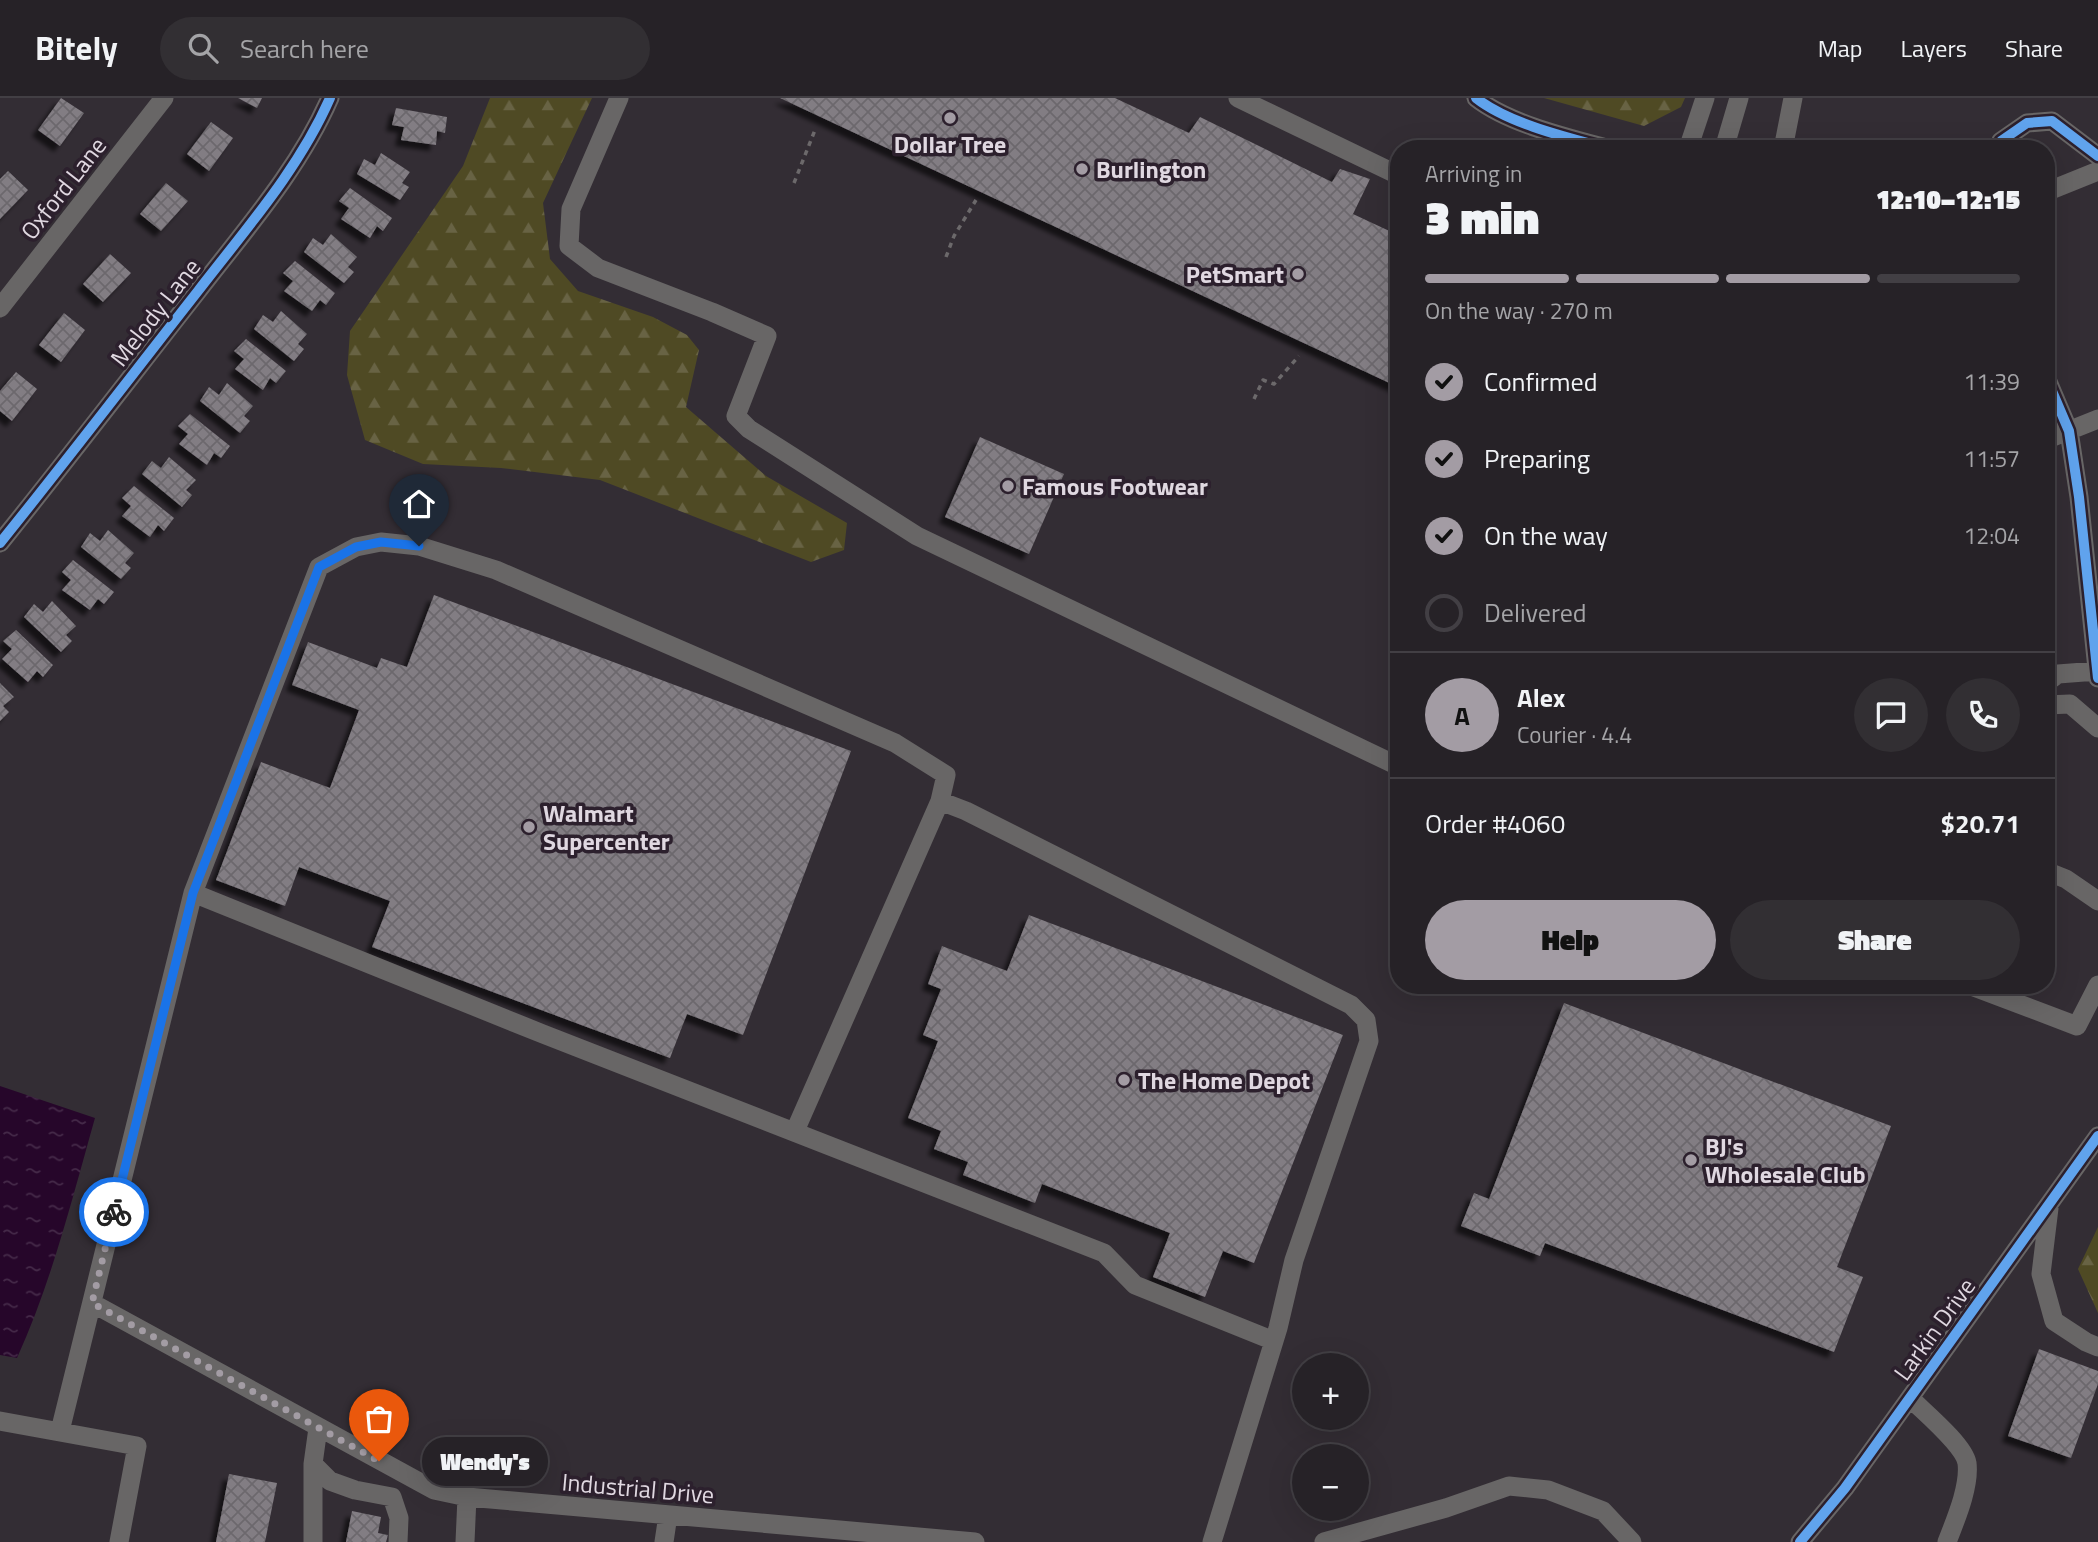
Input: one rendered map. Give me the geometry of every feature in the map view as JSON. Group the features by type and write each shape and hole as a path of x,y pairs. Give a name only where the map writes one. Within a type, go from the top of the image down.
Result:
{"street":[{"name":"Oxford Lane","path":"0,308 164,98"},
{"name":"Melody Lane","path":"0,543 260,210 317,127 330,98"},
{"path":"619,98 572,209 569,246 598,268 767,336 736,416 749,429 917,536 1390,762"},
{"path":"1238,98 1390,171"},
{"path":"1476,98 1491,110 1575,140"},
{"path":"1691,140 1706,98"},
{"path":"1727,140 1739,98"},
{"path":"1785,140 1793,98"},
{"path":"2002,140 2027,123 2052,121 2098,156"},
{"path":"2055,188 2098,171"},
{"path":"2055,399 2068,431 2079,497 2097,674 2055,676"},
{"path":"2055,436 2098,419"},
{"path":"60,1431 193,893 319,567 356,547 381,542 419,546 496,570 895,743 946,775 940,801 795,1131"},
{"path":"2055,705 2070,704 2098,728"},
{"path":"940,801 966,811 1351,1005 1366,1020 1369,1041 1294,1260 1274,1341 1212,1542"},
{"path":"2055,875 2098,901"},
{"path":"193,893 543,1034 1104,1252 1135,1285 1274,1341"},
{"path":"1993,994 2077,1026 2098,985"},
{"name":"Larkin Drive","path":"1800,1542 1845,1488 2098,1136"},
{"path":"2050,1204 2040,1274 2054,1321 2098,1347"},
{"name":"Industrial Drive","path":"92,1303 433,1490 467,1497 668,1515 848,1536 967,1542"},
{"path":"1910,1398 1952,1439 1967,1462 1962,1504 1947,1542"},
{"path":"0,1420 137,1446 119,1542"},
{"path":"313,1542 313,1464 318,1428"},
{"path":"313,1464 330,1481 355,1490 392,1497 399,1518 398,1542"},
{"path":"1324,1542 1446,1508 1509,1486 1548,1490 1603,1511 1632,1542"},
{"path":"464,1542 467,1497"},
{"path":"664,1542 668,1515"}],"path":[{"path":"794,183 815,130"},
{"path":"946,257 954,236 976,200"},
{"path":"1254,399 1263,380 1274,384 1299,356"}],"green space":[{"path":"490,98 592,98 543,203 550,259 578,291 653,317 687,335 699,350 686,407 766,476 847,523 844,550 811,562 600,480 501,468 423,464 365,440 347,375 350,331 463,166"},
{"path":"1544,98 1685,98 1681,107 1644,126"},
{"path":"2098,1227 2098,1313 2078,1269"}],"water":[{"path":"0,1086 95,1118 51,1270 17,1358 0,1355"}],"building":[{"path":"61,98 84,113 60,146 38,130"},
{"path":"238,98 262,98 257,108"},
{"path":"780,98 1115,98 1189,133 1200,117 1332,182 1340,169 1370,179 1353,214 1390,231 1390,383"},
{"path":"396,108 447,117 445,133 437,131 436,145 401,140 404,127 392,125"},
{"path":"211,122 233,138 209,171 187,154"},
{"path":"381,153 410,172 402,183 409,187 400,200 357,174 364,159 375,165"},
{"path":"8,171 28,190 0,219 0,179"},
{"path":"166,183 188,201 161,231 140,214"},
{"path":"350,188 392,218 383,231 377,226 370,238 341,219 349,208 339,201"},
{"path":"331,234 357,257 348,267 354,272 344,283 304,252 313,238 323,245"},
{"path":"110,254 131,273 103,302 83,284"},
{"path":"295,261 335,293 326,305 320,300 312,311 284,291 293,281 283,273"},
{"path":"281,311 307,334 298,344 304,349 294,361 254,329 263,315 273,322"},
{"path":"64,313 85,330 61,362 39,345"},
{"path":"246,339 286,371 276,383 270,378 263,390 235,369 244,359 234,351"},
{"path":"16,372 37,389 12,421 0,411 0,391"},
{"path":"227,383 253,406 244,416 250,421 240,433 200,401 209,387 219,395"},
{"path":"190,414 230,446 221,458 214,453 207,465 179,444 188,434 178,426"},
{"path":"980,437 1064,474 1029,554 945,517"},
{"path":"169,457 196,480 186,490 192,495 182,507 142,474 152,461 161,468"},
{"path":"134,486 174,518 164,531 158,525 150,537 122,516 131,506 122,498"},
{"path":"108,530 134,553 125,563 131,568 121,579 81,547 90,533 100,541"},
{"path":"73,560 114,592 104,604 98,599 90,610 62,590 71,580 62,572"},
{"name":"Walmart Supercenter","path":"434,595 851,751 743,1035 687,1014 670,1058 372,947 390,901 299,867 285,906 216,880 261,762 330,788 359,710 292,685 308,642 377,668 381,658 407,667"},
{"path":"52,601 76,626 66,635 72,641 61,652 24,617 34,604 43,612"},
{"path":"16,630 53,665 43,677 37,671 28,682 2,659 12,649 3,641"},
{"path":"0,683 14,697 3,706 9,712 0,721"},
{"name":"The Home Depot","path":"1029,915 1343,1035 1254,1263 1223,1251 1205,1297 1153,1277 1170,1233 1042,1184 1035,1203 963,1175 968,1162 934,1149 941,1131 908,1118 938,1041 923,1035 941,989 928,984 942,946 1007,971"},
{"name":"BJ's Wholesale Club","path":"1564,1003 1891,1126 1837,1267 1863,1277 1834,1352 1545,1243 1540,1256 1461,1226 1474,1193 1489,1199"},
{"path":"2039,1349 2098,1371 2098,1384 2071,1458 2008,1436"},
{"path":"229,1474 277,1483 265,1542 216,1542"},
{"path":"352,1511 381,1517 378,1533 388,1535 386,1542 346,1542"}],"cycle path":[{"path":"0,543 270,198 303,150 330,98"},
{"path":"1476,98 1522,123 1577,140"},
{"path":"2002,140 2027,123 2052,121 2098,156"},
{"path":"2055,398 2069,431 2079,497 2098,678"},
{"path":"1800,1542 1845,1488 2098,1136"}],"way so far":[{"path":"114,1212 92,1303 379,1461"}],"place":[{"name":"Dollar Tree","path":"950,118"},
{"name":"Burlington","path":"1082,169"},
{"name":"PetSmart","path":"1298,274"},
{"name":"Famous Footwear","path":"1008,486"},
{"name":"Walmart Supercenter","path":"529,827"},
{"name":"The Home Depot","path":"1124,1080"},
{"name":"BJ's Wholesale Club","path":"1691,1160"},
{"name":"Wendy's","path":"379,1461"}],"route":[{"path":"114,1212 193,893 319,567 356,547 381,542 419,546"}]}
